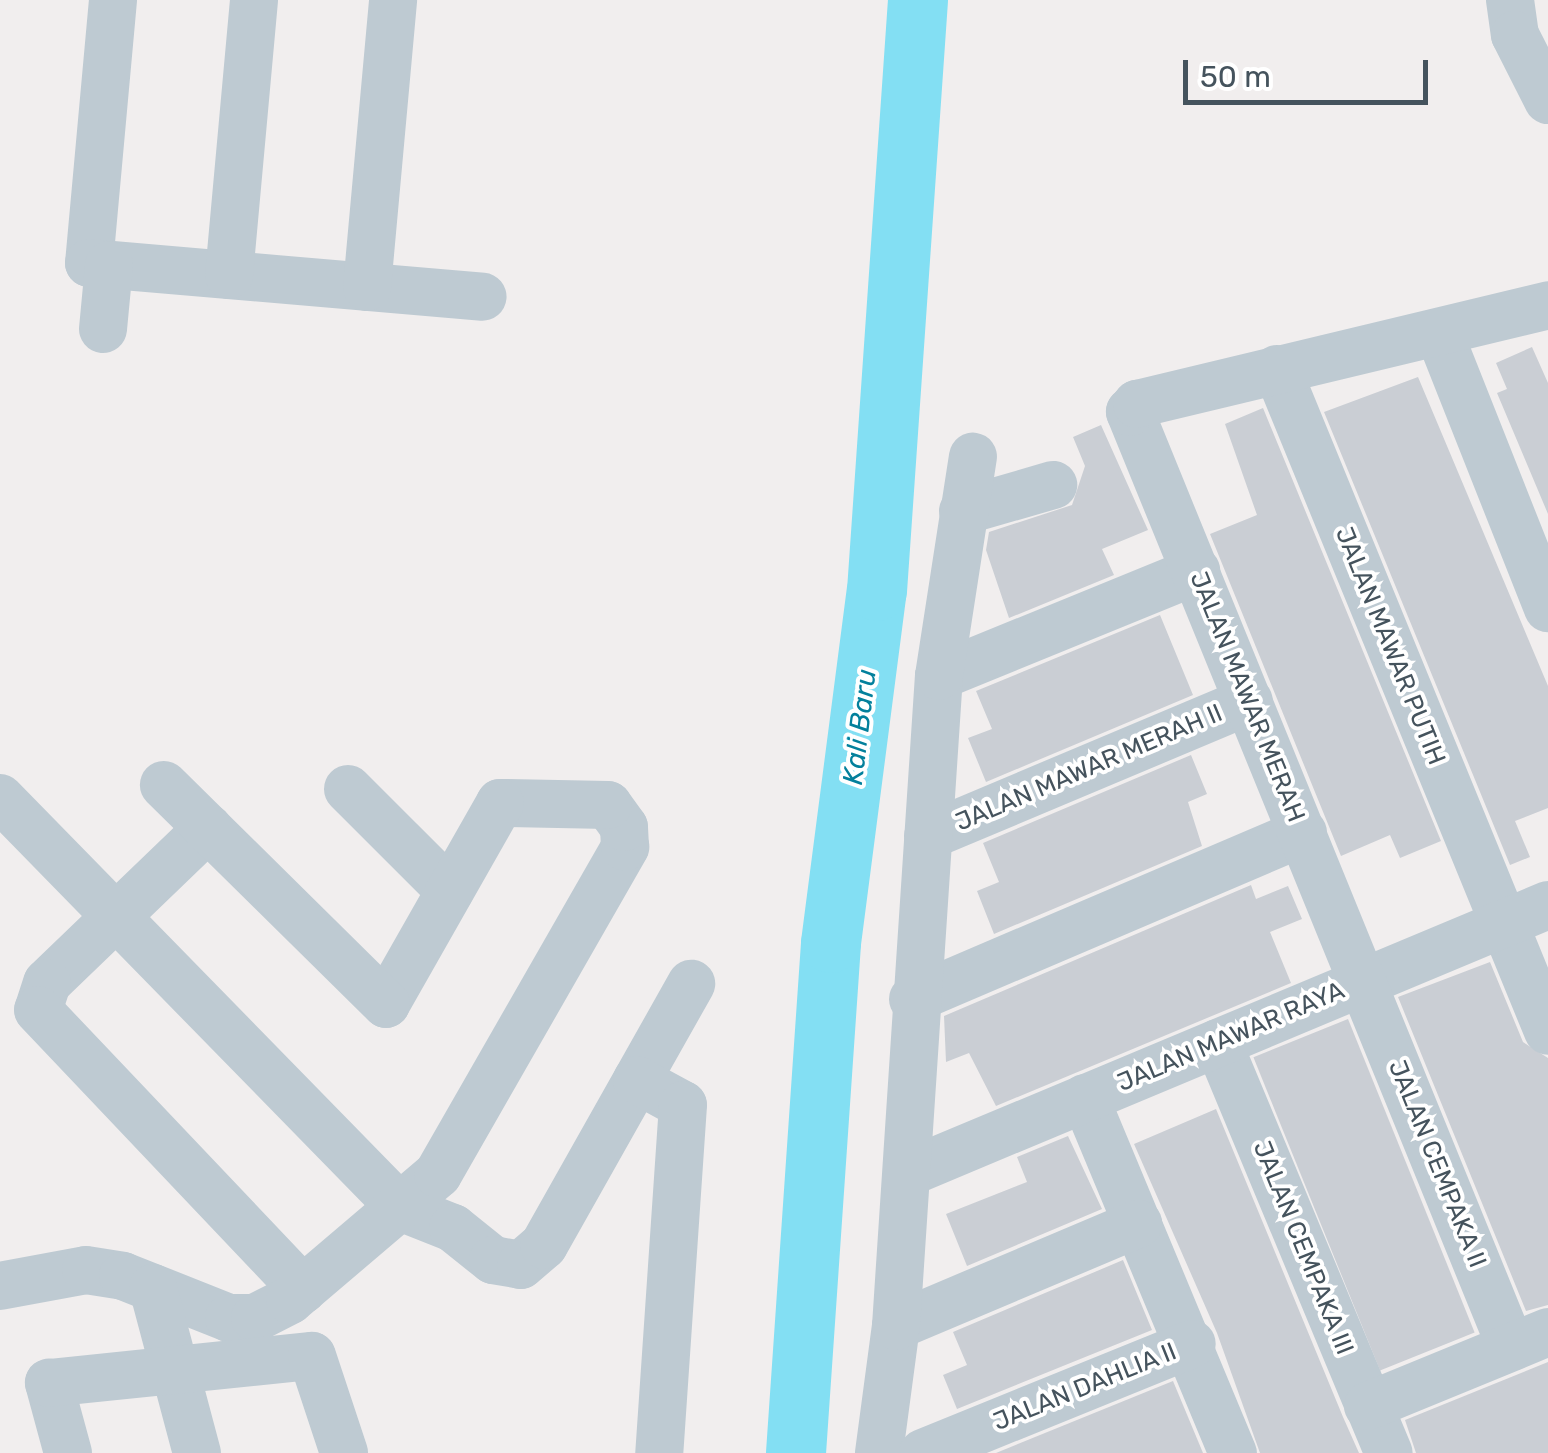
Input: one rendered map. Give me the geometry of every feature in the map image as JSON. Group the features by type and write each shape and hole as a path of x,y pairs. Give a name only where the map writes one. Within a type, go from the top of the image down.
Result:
{"street":[{"path":"113,0 89,263 483,297"},
{"path":"229,275 254,0"},
{"path":"367,287 392,0"},
{"path":"1510,0 1515,34 1548,100"},
{"path":"103,329 109,265"},
{"path":"1277,369 1548,305"},
{"path":"1438,333 1548,608"},
{"name":"JALAN MAWAR MERAH","path":"1277,369 1137,404 1130,412 1364,982"},
{"name":"JALAN MAWAR PUTIH","path":"1277,369 1548,1031"},
{"path":"879,1453 911,1172 913,999 938,676 973,457"},
{"path":"963,510 1052,485"},
{"path":"938,676 1196,572"},
{"name":"JALAN MAWAR MERAH II","path":"928,836 1250,701"},
{"path":"0,1286 86,1270 153,1288 229,1318 256,1318 303,1289 438,1174 624,847 624,828 608,806 500,802 386,1004 164,784"},
{"path":"348,790 450,892"},
{"path":"0,798 400,1207 453,1228 492,1260 521,1265 544,1245 691,984"},
{"path":"208,828 48,983 38,1010 303,1289"},
{"path":"913,999 1303,833"},
{"name":"JALAN MAWAR RAYA","path":"911,1172 1548,905"},
{"name":"JALAN CEMPAKA II","path":"1364,982 1530,1339"},
{"name":"JALAN CEMPAKA III","path":"1218,1042 1389,1453"},
{"path":"637,1080 683,1106 658,1453"},
{"path":"1085,1098 1192,1344 1233,1453"},
{"path":"896,1326 1138,1224"},
{"path":"153,1288 197,1453"},
{"path":"1368,1406 1530,1339"},
{"name":"JALAN DAHLIA II","path":"923,1453 1192,1344"},
{"path":"68,1453 50,1383 312,1356 344,1453"}],"building":[{"path":"1532,347 1548,383 1548,514 1497,393 1507,389 1496,363"},
{"path":"1418,377 1548,686 1548,808 1515,821 1530,857 1510,865 1324,412"},
{"path":"1263,408 1441,841 1400,858 1390,835 1341,856 1210,534 1257,515 1225,424"},
{"path":"1101,425 1148,530 1102,549 1114,575 1009,618 986,550 989,532 1072,505 1085,466 1073,437"},
{"path":"1160,615 1193,695 986,782 968,738 992,729 976,691"},
{"path":"1191,755 1207,794 1188,802 1202,846 994,934 977,891 999,882 983,843"},
{"path":"1251,885 1256,899 1288,886 1302,919 1270,932 1291,983 996,1106 969,1053 946,1062 944,1016"},
{"path":"1490,962 1523,1042 1548,1058 1548,1305 1526,1311 1398,997"},
{"path":"1348,1019 1475,1332 1380,1371 1253,1057"},
{"path":"1216,1109 1359,1453 1260,1453 1217,1333 1134,1144"},
{"path":"1068,1136 1102,1209 967,1266 946,1214 1027,1182 1017,1157"},
{"path":"1123,1260 1152,1330 957,1409 943,1375 967,1365 953,1332"},
{"path":"1548,1362 1548,1453 1416,1453 1405,1420"},
{"path":"1173,1381 1203,1453 996,1453"}],"waterway":[{"name":"Kali Baru","path":"796,1453 831,943 877,591 918,0"}]}
